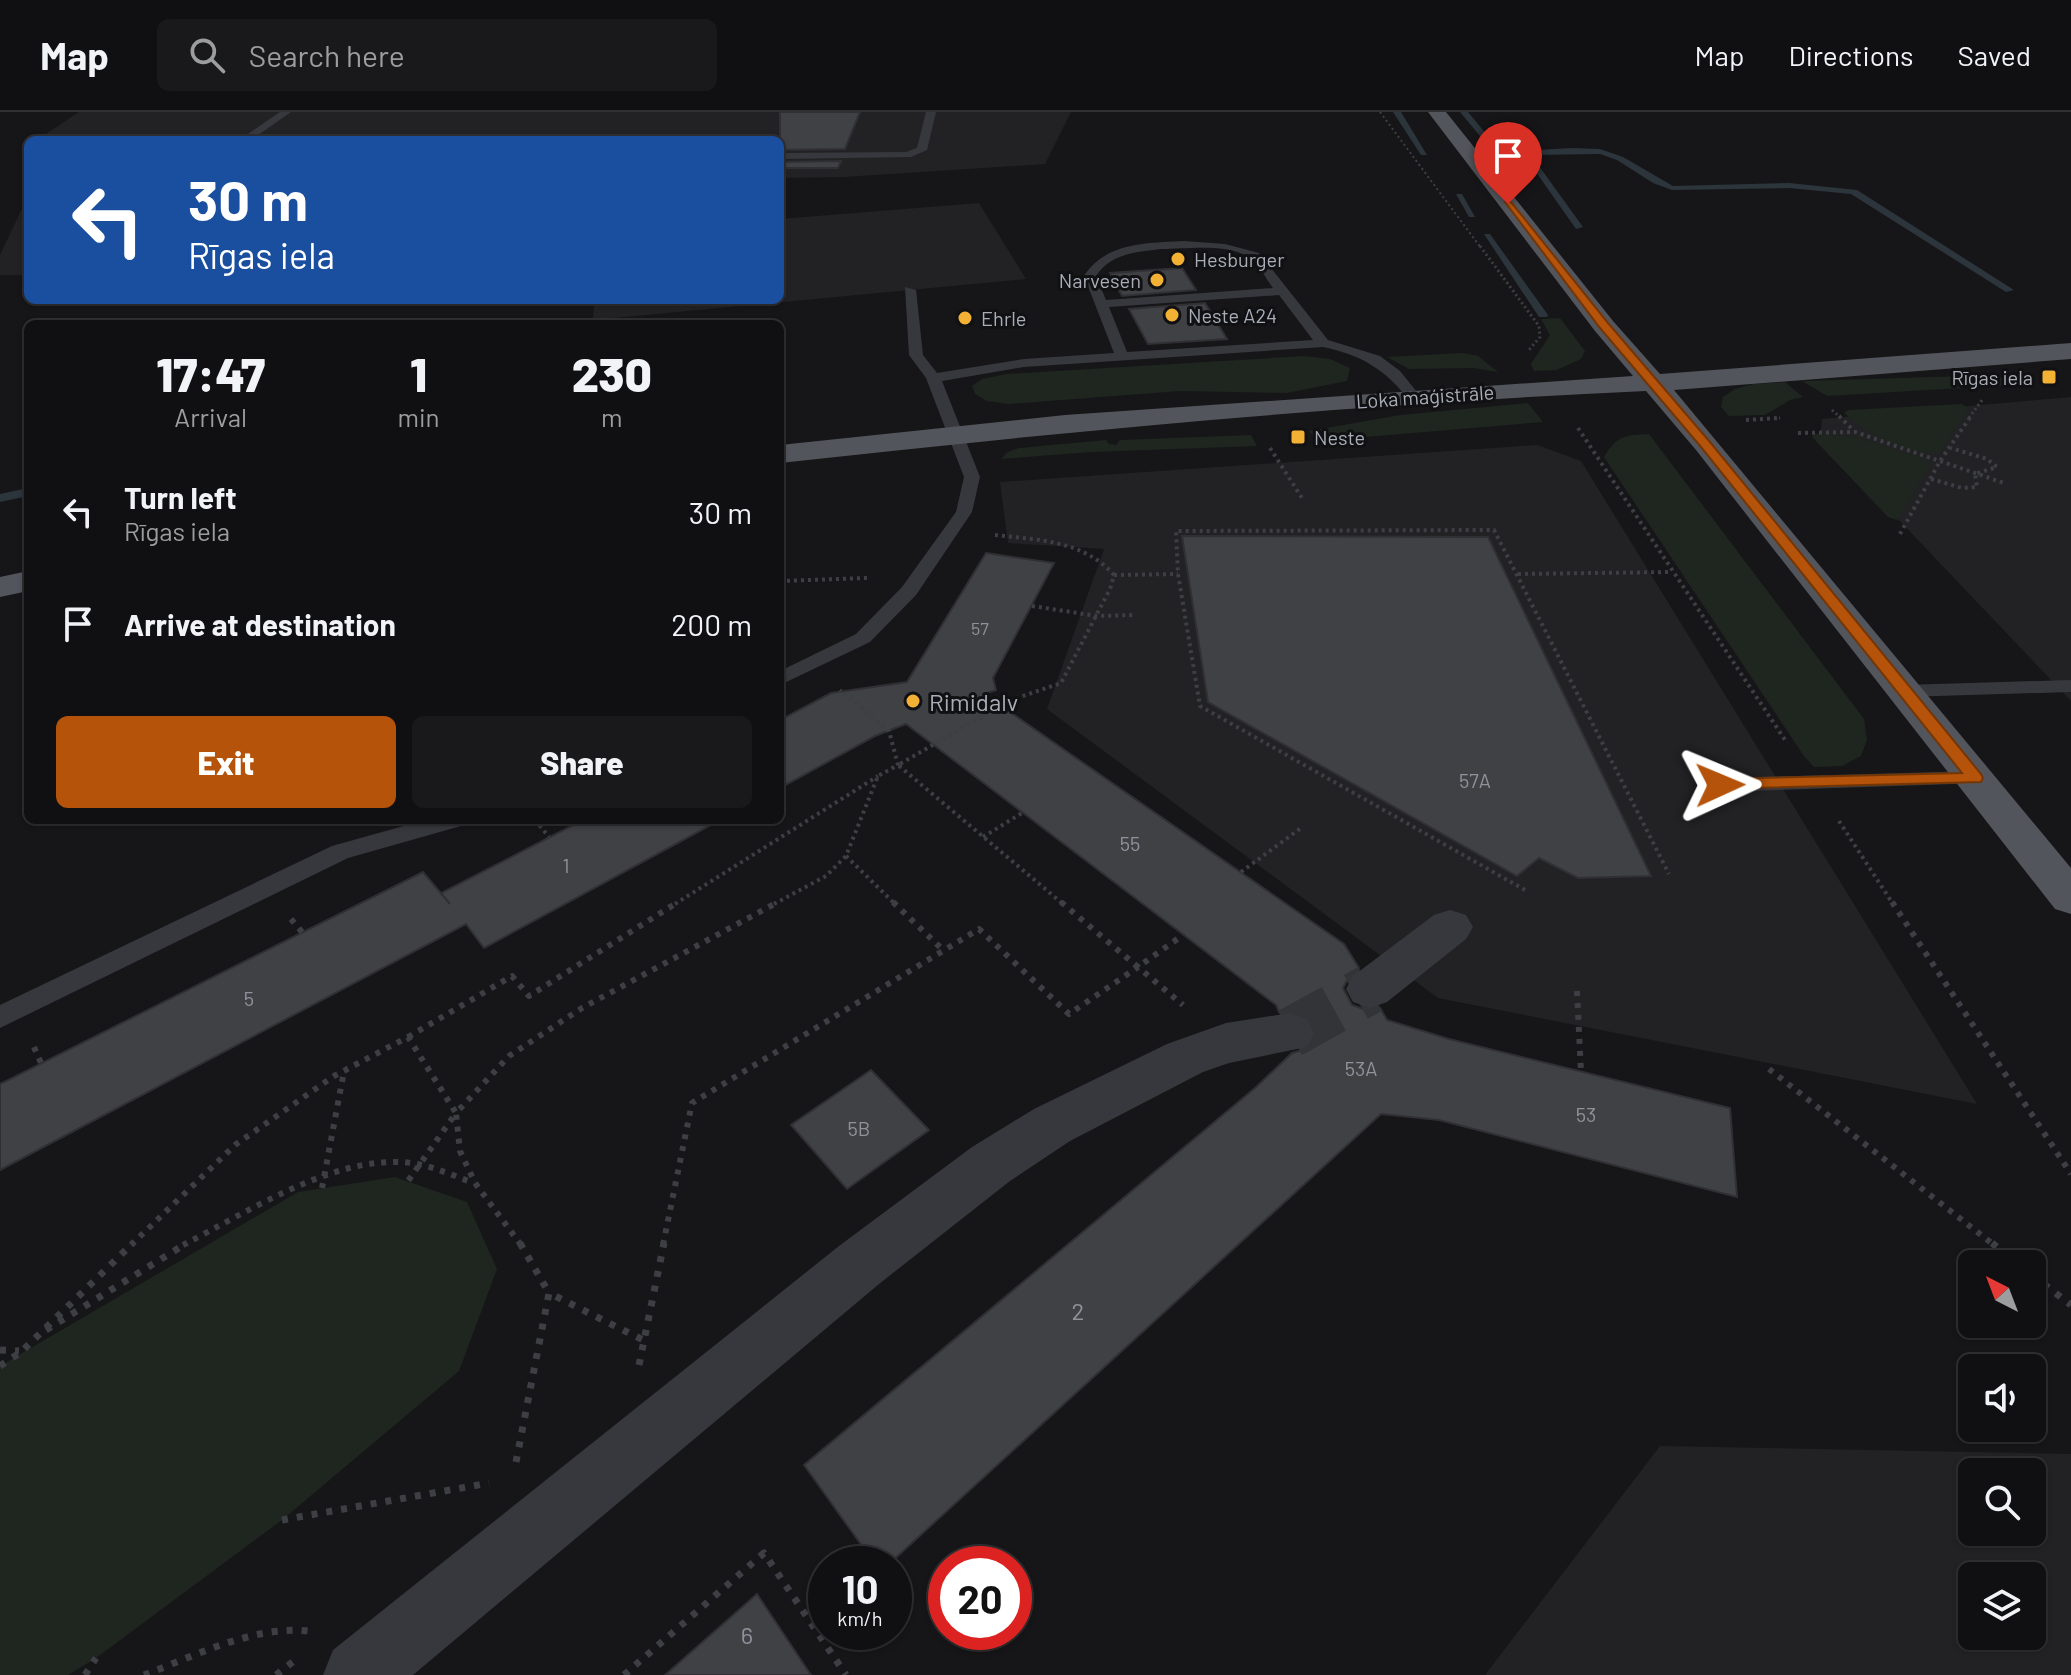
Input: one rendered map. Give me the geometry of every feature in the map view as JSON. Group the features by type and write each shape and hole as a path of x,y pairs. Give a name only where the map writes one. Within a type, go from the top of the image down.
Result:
{"main road":[{"path":"1437,112 1650,382 1706,444 1975,778 2057,864 2071,898"},
{"name":"Loka maģistrāle","path":"784,454 1065,423 1535,388 1732,379 2071,351"},
{"path":"0,587 24,582"}],"street":[{"path":"1370,989 1450,927"},
{"path":"342,1656 991,1164 1052,1125 1185,1058 1226,1043 1290,1033"}],"lane":[{"path":"250,136 286,112"},
{"path":"784,156 907,155 922,150 931,112"},
{"path":"1122,356 1090,276 1097,263 1114,253 1211,244 1244,250 1255,256 1323,343"},
{"path":"784,677 863,638 915,581 964,512 972,477 933,378 916,355 910,290"},
{"path":"1101,304 1283,291"},
{"path":"933,378 1024,363 1323,343 1368,355 1394,370 1414,397"},
{"path":"1904,691 2071,686"},
{"path":"1720,785 1975,778"},
{"path":"0,1017 340,852 439,824"}],"path":[{"path":"1380,112 1539,326 1540,337 1519,362 1519,369 1535,388"},
{"path":"1900,534 1940,461 1982,400"},
{"path":"1829,407 1855,432"},
{"path":"1798,433 1855,432 2004,483"},
{"path":"1261,437 1302,498"},
{"path":"1951,448 1987,459 1997,467 1975,474"},
{"path":"1931,479 1962,488 1977,487 1975,474"},
{"path":"952,529 1085,550 1105,562 1114,575"},
{"path":"1525,890 1200,706 1178,574 1176,531 1494,530 1669,874"},
{"path":"1518,574 1673,572"},
{"path":"1114,575 1178,574"},
{"path":"0,1366 21,1352 235,1145 344,1070 408,1037 512,976 529,996 878,776 1011,700 1061,683 1097,616 1114,575"},
{"path":"784,581 875,578 915,581"},
{"path":"1032,606 1097,616 1136,615"},
{"path":"807,665 889,731 898,765 1226,1043"},
{"path":"408,1181 456,1113 509,1056 582,1008 826,876 846,856 878,776"},
{"path":"983,837 1022,813"},
{"path":"538,824 549,837"},
{"path":"1241,872 1301,828"},
{"path":"846,856 943,951"},
{"path":"638,1369 692,1103 979,929 1069,1014 1183,935"},
{"path":"1577,991 1581,1072"},
{"path":"408,1037 456,1113 460,1151 475,1183 516,1236 549,1293 643,1340"},
{"path":"1769,1069 2000,1250"},
{"path":"322,1188 344,1070"},
{"path":"35,1337 164,1255 315,1177 374,1164 420,1164 475,1183"},
{"path":"2046,1286 2071,1305"},
{"path":"513,1479 549,1293"},
{"path":"0,1350 21,1352"},
{"path":"282,1520 497,1481"},
{"path":"624,1675 764,1553 846,1675"},
{"path":"144,1675 228,1645 297,1627 342,1656"},
{"path":"276,1675 301,1656"},
{"path":"85,1675 96,1658"}],"shaded area":[{"path":"79,112 1071,112 1045,164 844,177 784,178 784,136 43,136"},
{"path":"979,203 1026,279 784,302 784,219"},
{"path":"24,204 24,275 0,275 0,255"},
{"path":"594,304 762,304 593,320"},
{"path":"1560,318 1585,351 1581,359 1557,370 1534,371 1531,364 1550,335 1541,319"},
{"path":"1463,353 1478,356 1498,372 1473,368 1409,369 1387,357"},
{"path":"1304,356 1330,359 1350,368 1347,381 1287,393 1180,391 1009,404 987,401 975,394 972,386 982,379 1007,374"},
{"path":"1997,375 2013,385 1827,396 1802,381"},
{"path":"1785,382 1803,397 1790,400 1765,415 1729,416 1721,407 1723,397 1735,389"},
{"path":"2071,397 2071,701 1820,437 1822,419"},
{"path":"1528,403 1543,422 1318,441 1309,431 1400,415"},
{"path":"1962,404 1969,409 1939,453 1913,451 1888,442 1844,413 1848,410"},
{"path":"1649,434 1864,719 1867,740 1861,756 1842,766 1814,767 1804,756 1604,457 1622,438"},
{"path":"1815,434 1856,437 1925,459 1930,466 1897,520 1888,517 1812,437"},
{"path":"1251,435 1257,446 1001,459 1019,448 1106,440 1116,445 1120,440"},
{"path":"1537,445 1581,461 1977,1104 1438,998 1047,709 1104,549 1008,543 1000,482"},
{"path":"395,1177 467,1202 497,1269 459,1371 282,1520 96,1658 68,1675 0,1675 0,1366 298,1192"},
{"path":"1660,1446 2071,1454 2071,1675 1485,1675"}],"building":[{"path":"780,112 860,112 845,149 784,150 784,136 780,136"},
{"path":"841,161 838,168 784,168 784,162"},
{"name":"Narvesen","path":"1182,268 1196,290 1122,296 1110,273"},
{"name":"Neste A24","path":"1205,303 1227,339 1148,344 1129,309"},
{"path":"1182,536 1488,537 1651,876 1578,878 1539,858 1517,876 1208,702"},
{"path":"986,553 1054,563 993,678 996,690 984,694 1344,944 1359,968 1350,975 1343,988 1352,1005 1369,1011 1380,1008 1387,1020 1449,1039 1730,1108 1737,1197 1439,1120 1381,1114 909,1546 862,1546 804,1465 1255,1088 1292,1053 1310,1048 1317,1034 1308,1016 1291,1010 1279,1012 1276,1005 906,724 875,736 784,786 784,718 831,693 907,682"},
{"path":"575,824 713,824 484,948 466,924 0,1170 0,1084 423,872 450,904 441,893"},
{"path":"871,1070 929,1130 847,1189 791,1125"},
{"path":"757,1594 811,1675 665,1675"}],"waterway":[{"path":"1397,112 1424,153"},
{"path":"1464,112 1499,154"},
{"path":"1499,154 1572,150 1600,152 1620,158 1672,188 1789,185 1854,192 2009,290"},
{"path":"1495,158 1501,156 1499,154"},
{"path":"1527,154 1579,227"},
{"path":"1459,196 1472,215"},
{"path":"1487,236 1543,315"},
{"path":"0,498 24,493"}],"tunnel":[{"path":"1290,1033 1370,989"}],"place":[{"name":"Hesburger","path":"1178,259"},
{"name":"Narvesen","path":"1157,280"},
{"name":"Neste A24","path":"1172,315"},
{"name":"Ehrle","path":"965,318"},
{"name":"Rīgas iela","path":"2049,377"},
{"name":"Neste","path":"1298,437"},
{"name":"Rimidalv","path":"913,701"}],"route":[{"path":"1508,204 1604,326 1706,444 1975,778 1720,785"}]}
